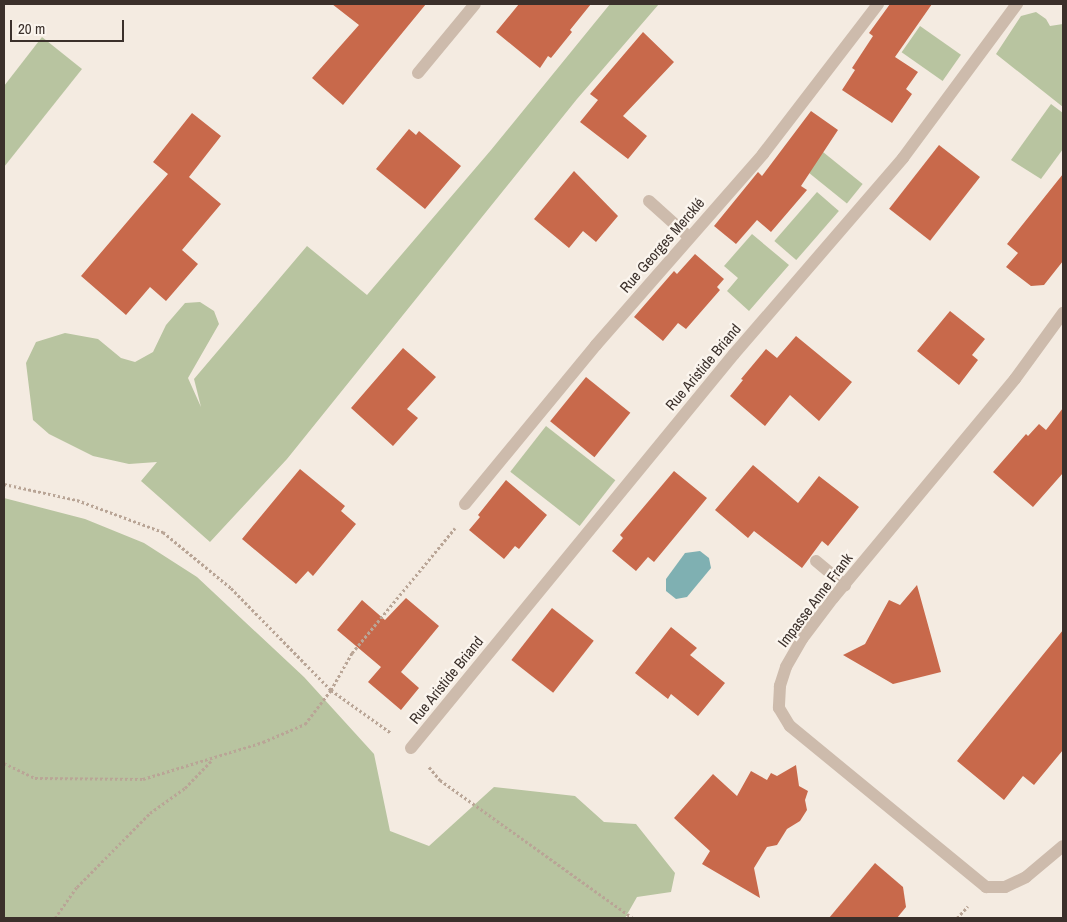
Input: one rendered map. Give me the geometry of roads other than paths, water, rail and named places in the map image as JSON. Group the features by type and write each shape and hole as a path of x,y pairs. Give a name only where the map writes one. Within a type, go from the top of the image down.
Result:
{"street":[{"path":"418,73 475,4"},
{"name":"Rue Georges Mercklé","path":"466,504 689,237 763,154 878,4"},
{"name":"Rue Aristide Briand","path":"411,748 730,359 903,158 1017,4"},
{"path":"649,201 689,237"},
{"name":"Impasse Anne Frank","path":"1063,313 1015,379 844,585 802,639 786,667 780,686 779,708 790,726 986,887 1005,886 1026,877 1063,846"},
{"path":"816,561 844,585"}],"water":[{"path":"700,551 709,558 711,568 687,597 676,599 666,591 666,579 685,553"}]}
